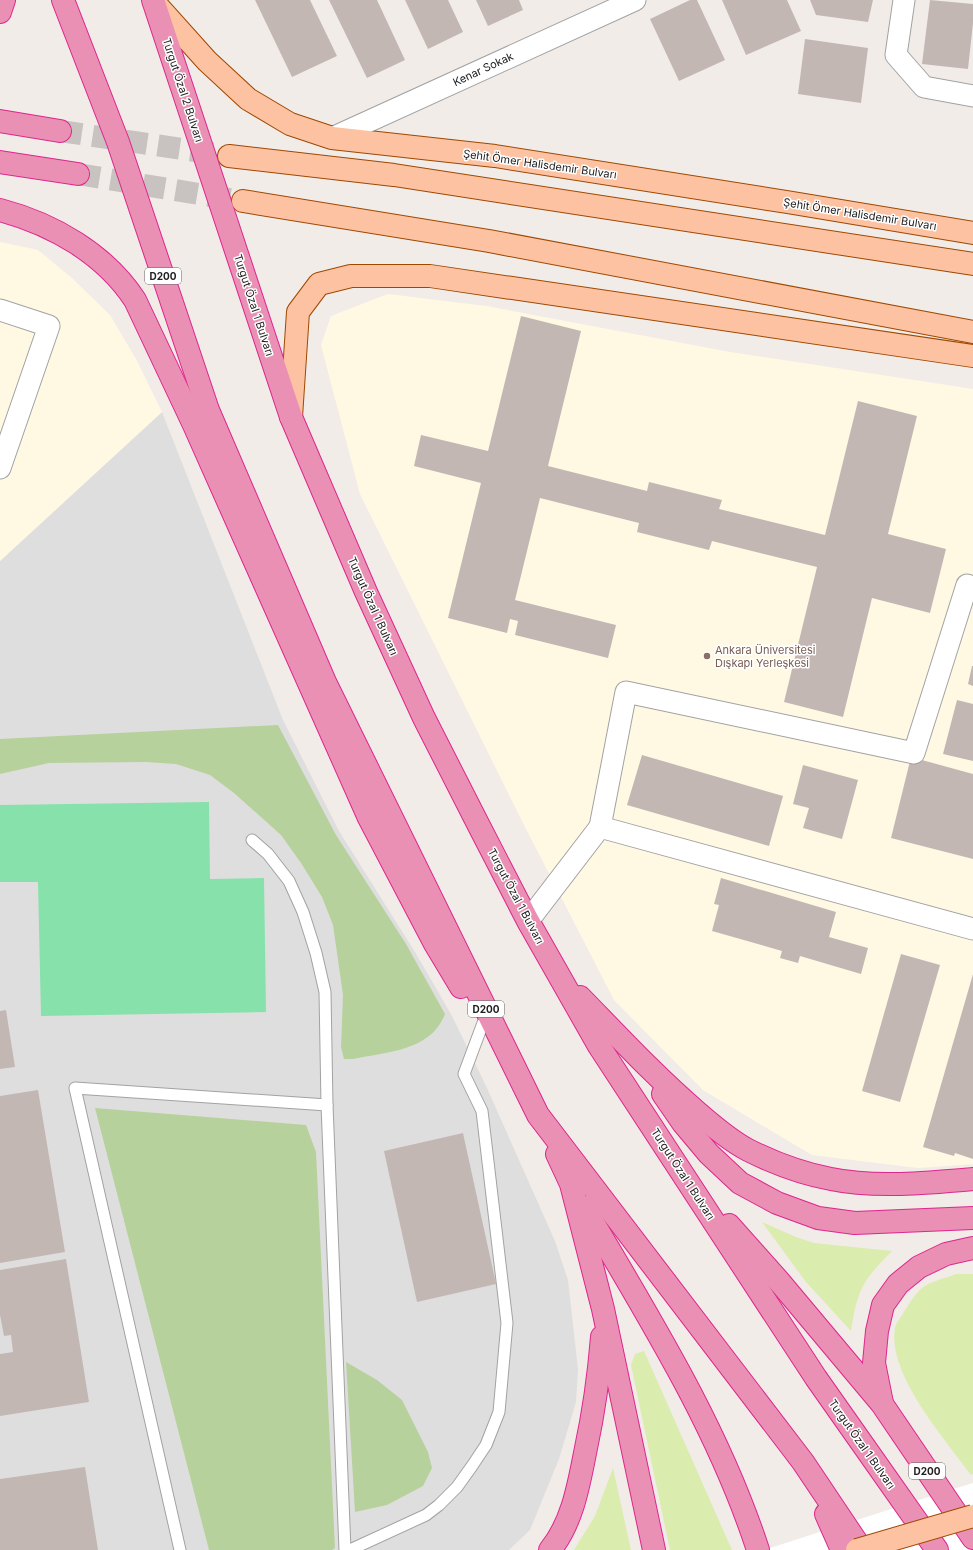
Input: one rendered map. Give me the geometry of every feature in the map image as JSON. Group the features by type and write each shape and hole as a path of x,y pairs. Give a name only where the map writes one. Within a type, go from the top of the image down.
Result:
{"highway":[{"path":"0,12 4,0"},
{"name":"D200","path":"63,0 118,142 208,410 322,675 538,1114 803,1462 862,1550"},
{"name":"Turgut Özal 2 Bulvarı","path":"156,1 213,181"},
{"path":"0,121 60,131"},
{"path":"0,162 78,174"},
{"name":"Turgut Özal 1 Bulvarı","path":"213,181 291,417 366,592 424,718 528,921 599,1046 816,1378 937,1550"},
{"path":"0,210 37,222 56,231 77,244 105,265 126,286 136,300 197,432 369,818 434,942 538,1114 571,1184 648,1316 700,1410 718,1448 758,1550"},
{"path":"558,973 673,1092 714,1126 747,1150 777,1162 830,1179 860,1183 911,1183 973,1179"},
{"path":"632,1050 683,1123 709,1154 740,1183 777,1203 818,1218 855,1223 973,1218"},
{"path":"683,1174 778,1280 882,1404"},
{"path":"571,1184 603,1309 654,1550"},
{"path":"882,1404 874,1363 877,1331 883,1304 898,1284 919,1267 946,1254 973,1248"},
{"path":"550,1550 566,1523 580,1482 599,1370 603,1309"},
{"name":"D200","path":"882,1404 973,1538"},
{"name":"D200","path":"803,1462 842,1550"}],"main road":[{"name":"Şehit Ömer Halisdemir Bulvarı","path":"156,1 207,61 248,99 290,124 332,138 495,156 779,200 973,233"},
{"path":"229,156 394,175 973,264"},
{"path":"243,201 489,241 973,332"},
{"path":"291,417 298,312 319,284 350,276 430,276 973,356"},
{"path":"857,1550 973,1516"}],"street":[{"name":"Kenar Sokak","path":"332,138 635,0"},
{"path":"904,0 896,55 924,87 973,96"},
{"path":"0,310 49,326 0,468"},
{"path":"528,921 600,827 626,692 914,753 967,585 973,587"},
{"path":"600,827 973,929"}],"lane":[{"path":"252,840 268,854 289,881 303,912 316,953 325,992 345,1550"},
{"path":"350,1550 426,1515 439,1505 457,1487 476,1461 486,1445 499,1412 507,1323 482,1111 464,1074 483,1023"},
{"path":"180,1550 75,1088 328,1105"}],"shaded area":[{"path":"0,242 38,250 73,279 110,315 136,359 162,412 0,561"},
{"name":"Ankara Üniversitesi Dışkapı Yerleşkesi","path":"388,294 486,306 730,352 973,389 973,1164 918,1168 812,1155 703,1090 614,1000 521,819 360,494 321,345 331,316"},
{"path":"162,412 283,720 339,831 415,952 451,1014 487,1088 555,1241 568,1280 578,1369 576,1402 559,1459 530,1530 509,1550 0,1550 0,561"}],"green space":[{"path":"278,725 336,835 406,944 445,1014 430,1036 419,1043 393,1051 353,1059 344,1059 341,1047 343,995 333,925 322,897 301,863 281,835 234,793 210,775 176,764 146,762 49,763 0,774 0,739"},
{"path":"209,802 210,879 264,878 266,1012 41,1016 38,882 0,882 0,805"},
{"path":"95,1108 306,1125 316,1152 335,1548 332,1550 209,1550"},
{"path":"762,1222 814,1243 892,1251 874,1270 863,1286 853,1316 851,1331 806,1282"},
{"path":"956,1274 973,1274 973,1474 971,1475 933,1425 920,1405 900,1365 895,1346 895,1328 897,1322 917,1293 930,1283"},
{"path":"644,1351 732,1550 670,1550 631,1365 635,1354"},
{"path":"346,1362 377,1380 402,1400 428,1452 432,1468 423,1486 387,1505 355,1512"},
{"path":"613,1468 631,1550 574,1550 595,1516"}],"pier":[{"path":"973,1483 973,1550 764,1550 950,1490"}],"building":[{"path":"255,0 310,0 337,56 292,77"},
{"path":"329,0 377,0 405,60 367,78"},
{"path":"405,0 448,0 463,32 428,49"},
{"path":"476,0 519,0 523,10 488,26"},
{"path":"690,0 697,0 725,60 679,81 650,19"},
{"path":"722,0 787,0 801,31 746,55"},
{"path":"810,0 873,0 868,22 816,15"},
{"path":"930,0 973,4 973,23 968,69 922,64"},
{"path":"805,39 868,48 861,103 798,94"},
{"path":"521,316 581,331 548,466 647,491 649,482 722,500 719,509 825,535 858,401 917,416 888,534 946,549 930,613 872,598 843,717 784,702 817,567 712,541 709,550 637,532 639,523 540,498 515,600 616,625 608,658 515,635 518,621 510,619 507,633 448,618 481,483 414,466 421,435 488,451"},
{"path":"973,666 973,686 968,684"},
{"path":"957,700 973,704 973,761 943,754"},
{"path":"642,755 783,796 769,846 627,805"},
{"path":"911,757 973,774 973,859 891,838"},
{"path":"803,765 858,780 842,839 803,828 809,808 793,804"},
{"path":"721,878 836,912 829,937 868,948 861,974 800,956 798,963 780,958 782,951 712,931 719,905 714,904"},
{"path":"901,954 940,965 900,1102 862,1091"},
{"path":"973,974 973,1159 955,1153 954,1156 923,1147"},
{"path":"6,1010 15,1067 0,1069 0,1011"},
{"path":"38,1090 65,1252 0,1263 0,1096"},
{"path":"463,1133 496,1284 417,1302 384,1151"},
{"path":"66,1259 89,1402 0,1416 0,1354 13,1352 11,1335 4,1336 0,1315 0,1270"},
{"path":"85,1467 98,1550 0,1550 0,1479"}],"tunnel":[{"path":"60,131 229,156"},
{"path":"78,174 235,200"}],"place":[{"name":"Ankara Üniversitesi Dışkapı Yerleşkesi","path":"707,656"}]}
